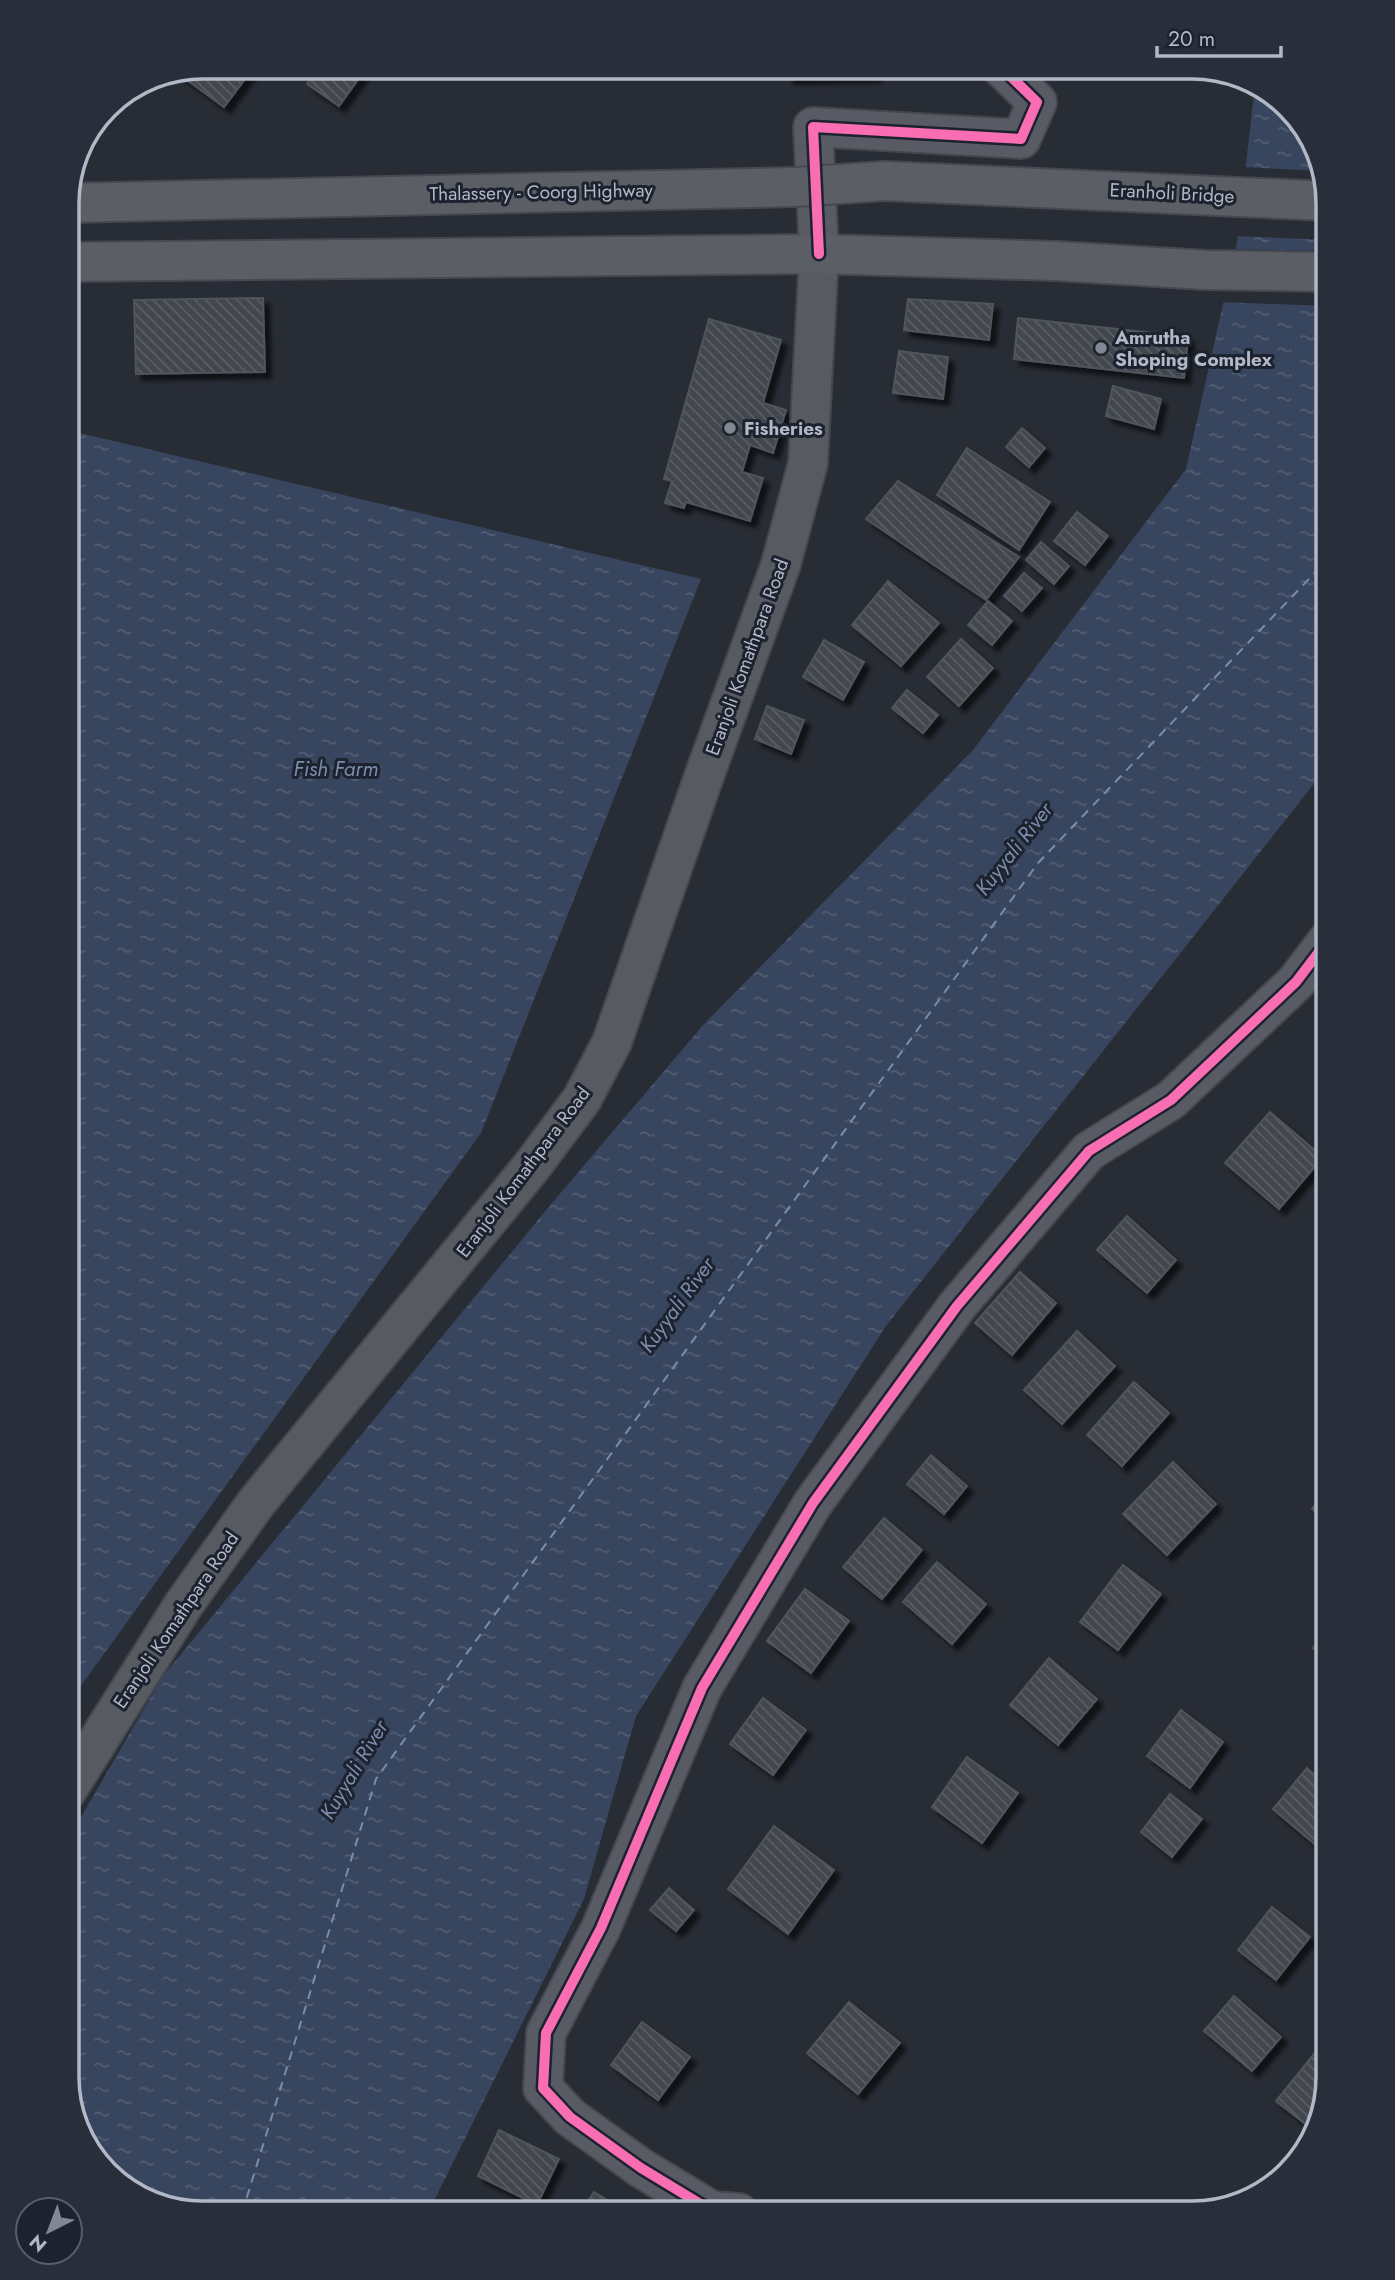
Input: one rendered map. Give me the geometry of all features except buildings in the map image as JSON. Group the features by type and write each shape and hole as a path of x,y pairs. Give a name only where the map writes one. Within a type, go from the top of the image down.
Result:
{"main road":[{"name":"Thalassery - Coorg Highway","path":"79,203 795,187 885,181 1015,185"},
{"name":"Eranholi Bridge","path":"1015,185 1316,200"},
{"path":"79,262 819,254 1056,261 1206,270 1316,272"},
{"name":"Eranjoli Komathpara Road","path":"79,1770 184,1604 256,1503 532,1166 582,1099 612,1042 781,564 808,463 819,254"}],"street":[{"path":"819,254 813,127 1021,139 1037,103 1013,79"},
{"path":"700,2201 641,2168 570,2118 543,2088 546,2033 601,1927 702,1688 813,1503 957,1306 1089,1151 1171,1100 1296,982 1316,956"}],"water":[{"name":"Kuyyali River","path":"1254,96 1274,109 1295,134 1310,163 1316,194 1316,781 886,1326 636,1716 584,1899 434,2201 194,2201 163,2195 148,2188 121,2171 109,2159 92,2132 81,2102 79,1820 163,1676 547,1209 704,1024 973,750 1186,469 1237,242"},
{"name":"Fish Farm","path":"79,433 701,579 481,1133 79,1688"}],"pier":[{"path":"1242,167 1312,171 1316,194 1316,239 1234,236"},
{"path":"1232,249 1316,251 1316,306 1220,302"}],"ferry route":[{"path":"246,2201 376,1779 1038,863 1316,572"}],"cycle path":[{"path":"819,254 813,127 1021,139 1037,102 1013,79"},
{"path":"695,2201 641,2168 570,2117 543,2088 546,2033 601,1928 702,1688 813,1503 957,1306 1089,1151 1171,1100 1296,982 1316,956"}],"place":[{"name":"Amrutha Shoping Complex","path":"1101,348"},
{"name":"Fisheries","path":"730,428"}]}
